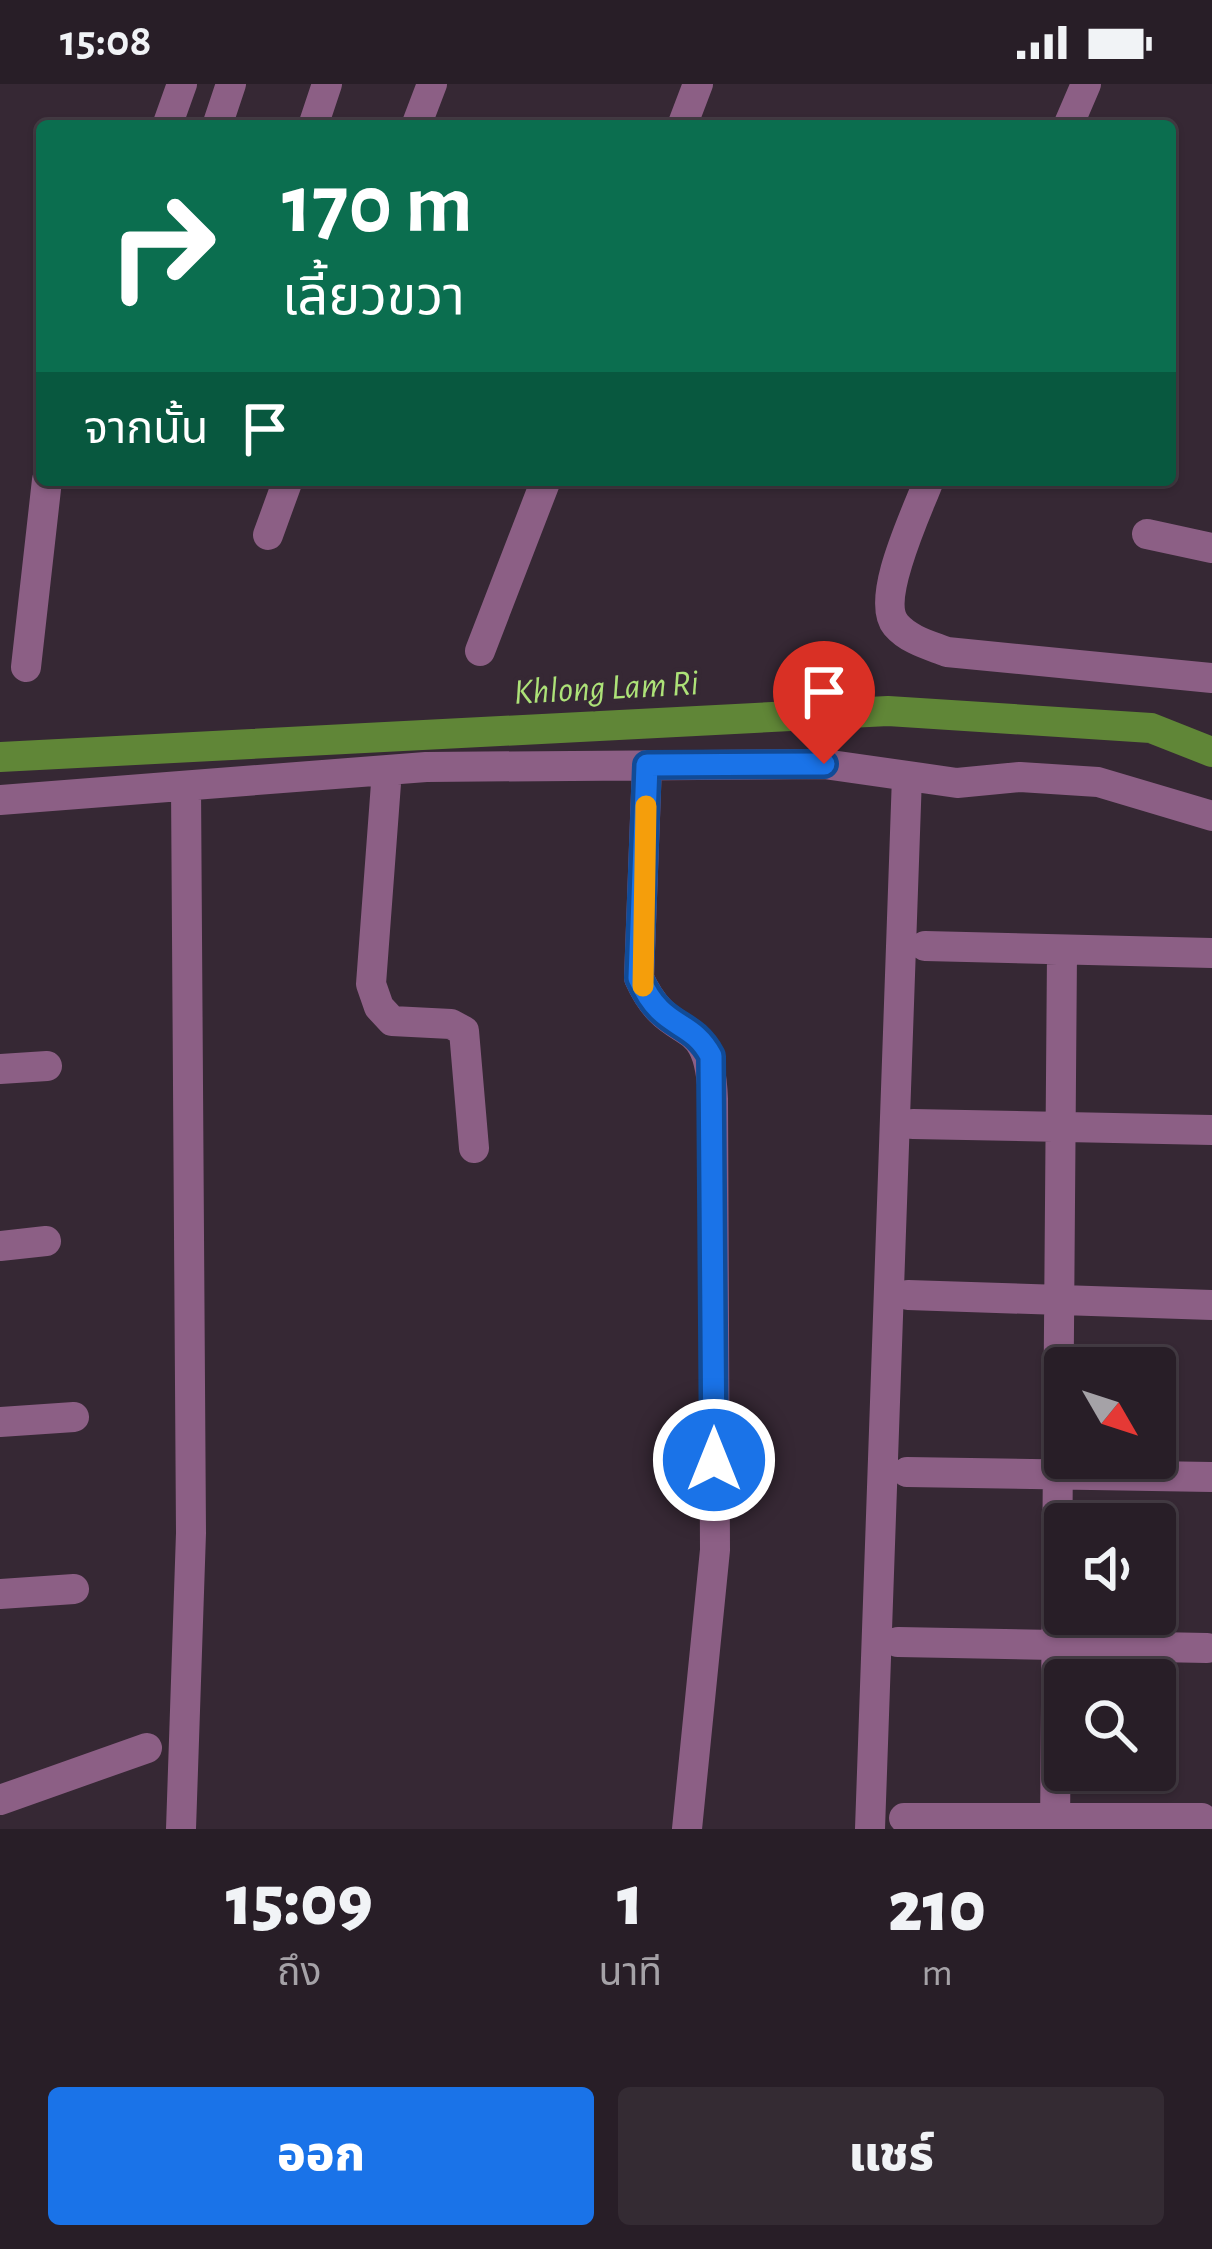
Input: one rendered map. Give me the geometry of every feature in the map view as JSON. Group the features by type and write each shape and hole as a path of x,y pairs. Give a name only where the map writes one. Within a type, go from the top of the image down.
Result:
{"street":[{"path":"169,120 182,84"},
{"path":"220,120 231,84"},
{"path":"315,120 327,84"},
{"path":"418,120 432,84"},
{"path":"684,120 698,84"},
{"path":"1071,120 1086,84"},
{"path":"26,667 46,486"},
{"path":"268,535 286,486"},
{"path":"480,650 544,486"},
{"path":"927,486 888,599 893,622 916,640 947,652 1212,678"},
{"path":"1147,534 1212,548"},
{"path":"0,800 387,770 824,764 957,783 1020,777 1098,782 1212,816"},
{"path":"647,765 639,978 653,1009 700,1035 711,1056 713,1099 715,1550 687,1829"},
{"path":"387,770 370,984 392,1021 451,1024 464,1031 475,1148"},
{"path":"870,1829 907,776"},
{"path":"181,1829 191,1533 186,786"},
{"path":"925,946 1212,953"},
{"path":"1059,1347 1062,952"},
{"path":"0,1069 47,1066"},
{"path":"914,1124 1212,1130"},
{"path":"0,1246 46,1241"},
{"path":"908,1295 1212,1305"},
{"path":"0,1422 74,1417"},
{"path":"907,1472 1044,1473"},
{"path":"1176,1476 1212,1477"},
{"path":"1055,1823 1058,1479"},
{"path":"0,1594 74,1589"},
{"path":"898,1642 1207,1648"},
{"path":"0,1800 147,1748"},
{"path":"904,1818 1055,1823 1202,1818"}],"waterway":[{"name":"Khlong Lam Ri","path":"0,757 888,711 1151,728 1212,752"}],"slow traffic":[{"path":"643,986 639,978 646,806"}],"route":[{"path":"714,1460 711,1056 700,1035 672,1024 653,1009 639,978 647,765 824,764"}]}
